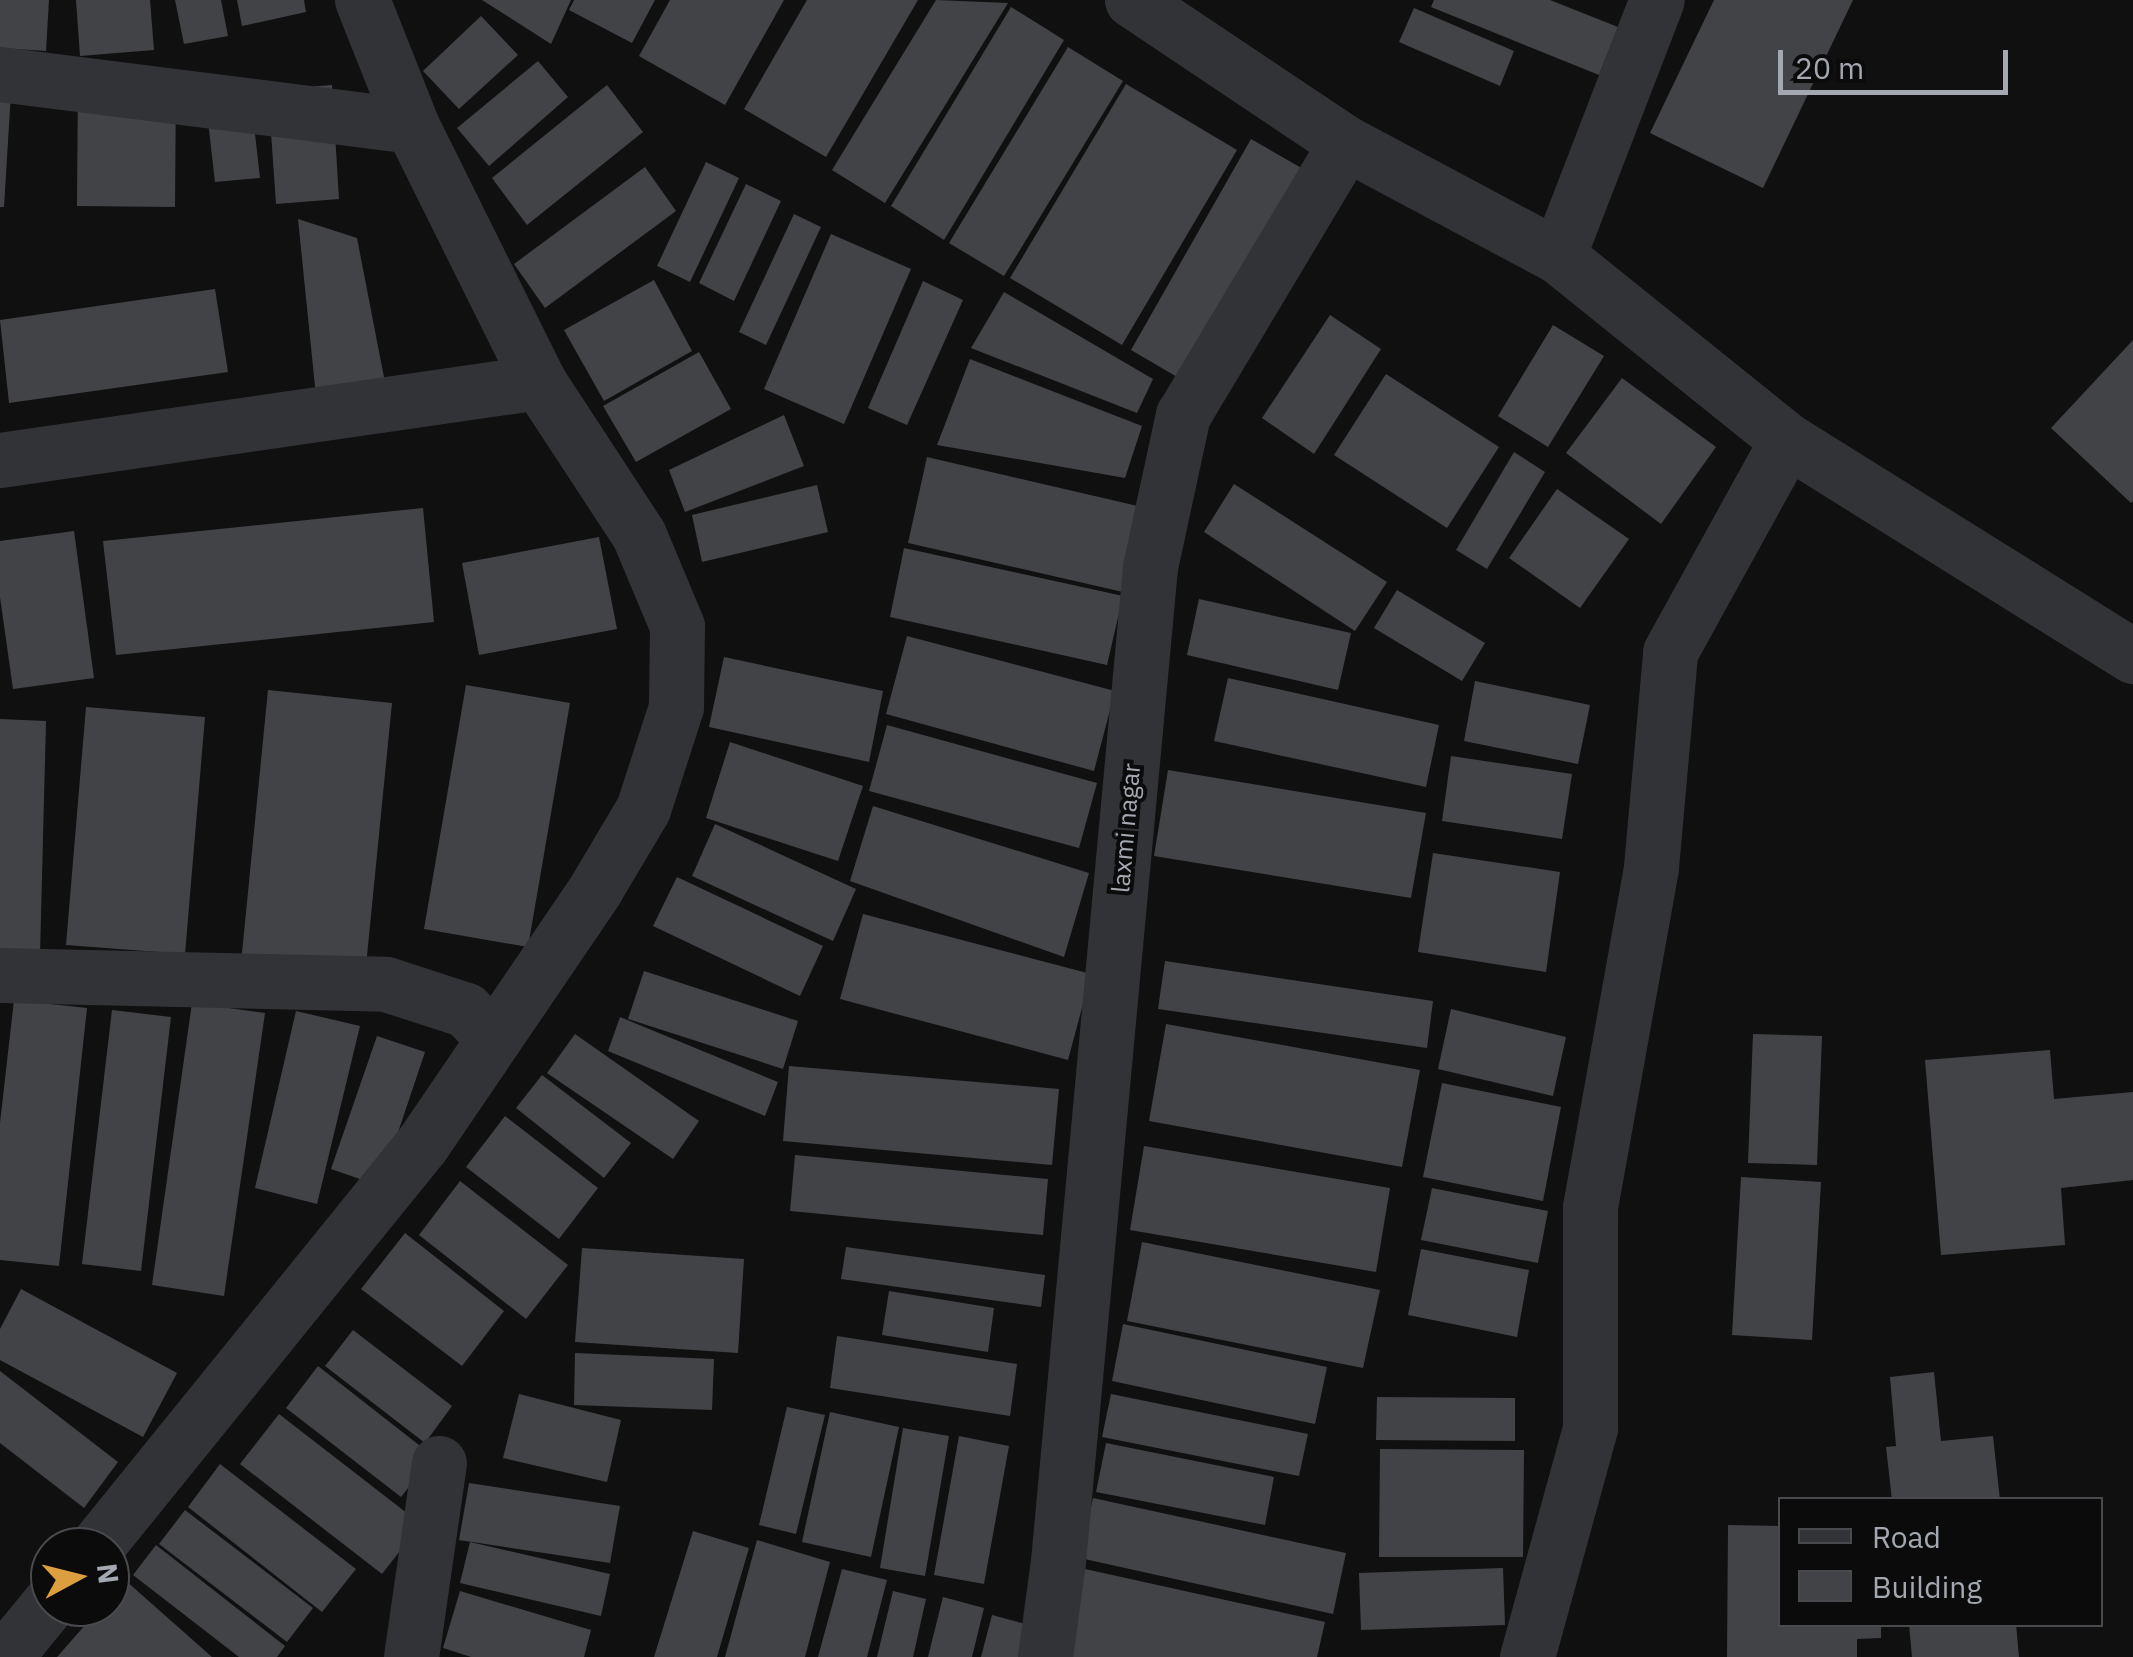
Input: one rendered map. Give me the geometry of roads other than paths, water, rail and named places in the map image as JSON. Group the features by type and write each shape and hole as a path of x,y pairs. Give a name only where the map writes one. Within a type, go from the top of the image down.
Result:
{"street":[{"path":"112,1527 423,1143 642,809 676,707 677,626 638,535 539,382 412,126 362,0"},
{"path":"1134,0 1346,142 1558,256 1787,440 2133,656"},
{"path":"1558,256 1657,0"},
{"path":"0,74 412,126"},
{"name":"laxmi nagar","path":"1046,1657 1150,567 1183,414 1346,142"},
{"path":"0,460 539,382"},
{"path":"1527,1657 1590,1428 1590,1206 1651,868 1670,652 1787,440"},
{"path":"0,975 386,984 466,1010 494,1039"},
{"path":"411,1657 439,1463"},
{"path":"5,1657 30,1626"}]}
